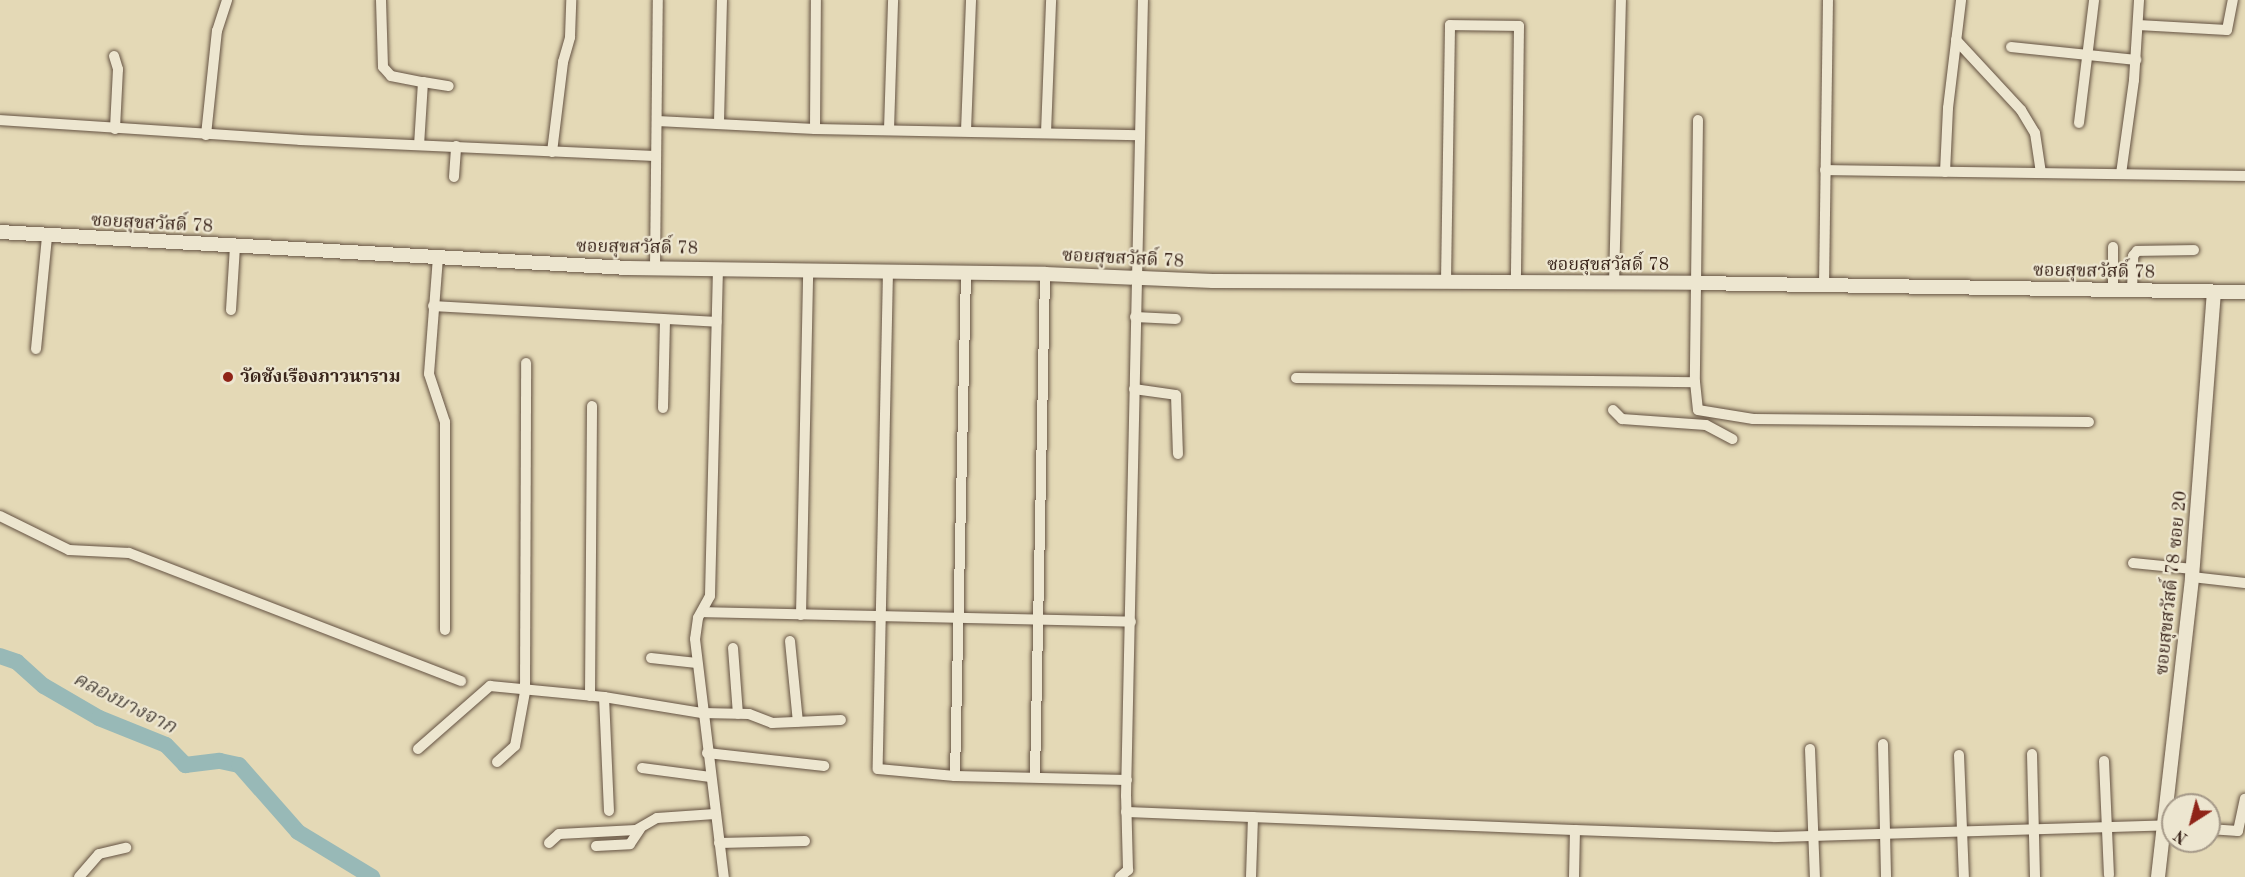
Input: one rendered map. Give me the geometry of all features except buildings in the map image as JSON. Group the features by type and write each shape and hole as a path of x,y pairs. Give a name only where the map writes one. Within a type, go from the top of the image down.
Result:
{"street":[{"path":"206,135 217,31 227,0"},
{"path":"381,0 384,67 391,76 449,86"},
{"path":"552,152 562,62 570,38 571,0"},
{"path":"655,268 658,0"},
{"path":"719,122 722,0"},
{"path":"815,129 816,0"},
{"path":"889,130 892,0"},
{"path":"966,131 970,0"},
{"path":"1046,133 1051,0"},
{"path":"1126,876 1135,317 1143,0"},
{"path":"1614,285 1622,0"},
{"path":"1824,286 1828,0"},
{"path":"1946,172 1961,0"},
{"path":"2079,123 2094,0"},
{"path":"2121,174 2136,60 2139,0"},
{"path":"2138,25 2227,30 2233,0"},
{"path":"1446,281 1450,25 1520,26 1516,283"},
{"path":"1956,40 2021,110 2035,133 2041,173"},
{"path":"2011,46 2136,60"},
{"path":"114,56 118,69 115,129"},
{"path":"419,145 423,82"},
{"path":"0,120 206,135 656,156"},
{"path":"1694,424 1698,410 1695,382 1695,283 1698,120"},
{"path":"657,121 719,122 815,129 1140,135"},
{"path":"454,177 456,146"},
{"path":"1826,170 2245,176"},
{"name":"ซอยสุขสวัสดิ์ 78","path":"0,232 235,247 655,268 966,272 1136,279 1446,281 1614,285 1695,283 2245,292"},
{"path":"36,349 47,236"},
{"path":"231,310 235,247"},
{"path":"2113,247 2113,290"},
{"path":"2132,291 2133,256 2137,251 2194,250"},
{"path":"438,257 429,374 446,422 445,630"},
{"path":"718,268 710,596 696,625 702,713 724,877"},
{"path":"801,615 808,269"},
{"path":"888,271 878,769 955,776 1127,780"},
{"path":"955,776 966,272"},
{"path":"1035,777 1045,274"},
{"name":"ซอยสุขสวัสดิ์ 78 ซอย 20","path":"2171,793 2193,573 2214,293"},
{"path":"434,306 665,321 717,322"},
{"path":"1135,317 1176,319"},
{"path":"663,408 665,321"},
{"path":"497,762 515,746 525,692 526,363"},
{"path":"1296,378 1695,382"},
{"path":"1134,389 1176,395 1178,454"},
{"path":"590,696 592,406"},
{"path":"1614,410 1622,419 1694,424 1721,430 1732,439"},
{"path":"1698,410 1757,419 2089,422"},
{"path":"0,516 69,550 129,553 461,681"},
{"path":"2133,563 2245,583"},
{"path":"702,612 1131,622"},
{"path":"790,641 798,722"},
{"path":"733,648 738,714"},
{"path":"651,658 697,663"},
{"path":"418,749 490,686 525,692 604,697 702,713 755,715 772,723 841,720"},
{"path":"604,697 609,811"},
{"path":"1883,744 1886,877"},
{"path":"1810,749 1815,877"},
{"path":"707,753 824,766"},
{"path":"2032,754 2035,877"},
{"path":"1959,755 1964,877"},
{"path":"2104,760 2109,875"},
{"path":"642,768 710,777"},
{"path":"2221,830 2238,831 2245,799"},
{"path":"1126,812 1770,836 2161,824"},
{"path":"596,846 630,844 640,829 657,818 715,814"},
{"path":"1251,877 1253,817"},
{"path":"549,843 559,834 640,829"},
{"path":"1574,877 1575,830"},
{"path":"719,843 804,841"},
{"path":"79,877 99,854 126,848"},
{"name":"ซอยสุขสวัสดิ์ 78 ซอย 20","path":"2158,877 2163,853"}],"waterway":[{"name":"คลองบางจาก","path":"0,656 17,662 44,686 99,718 166,745 185,765 220,761 239,765 298,832 372,877"}],"place":[{"name":"วัดชังเรืองภาวนาราม","path":"228,377"}]}
